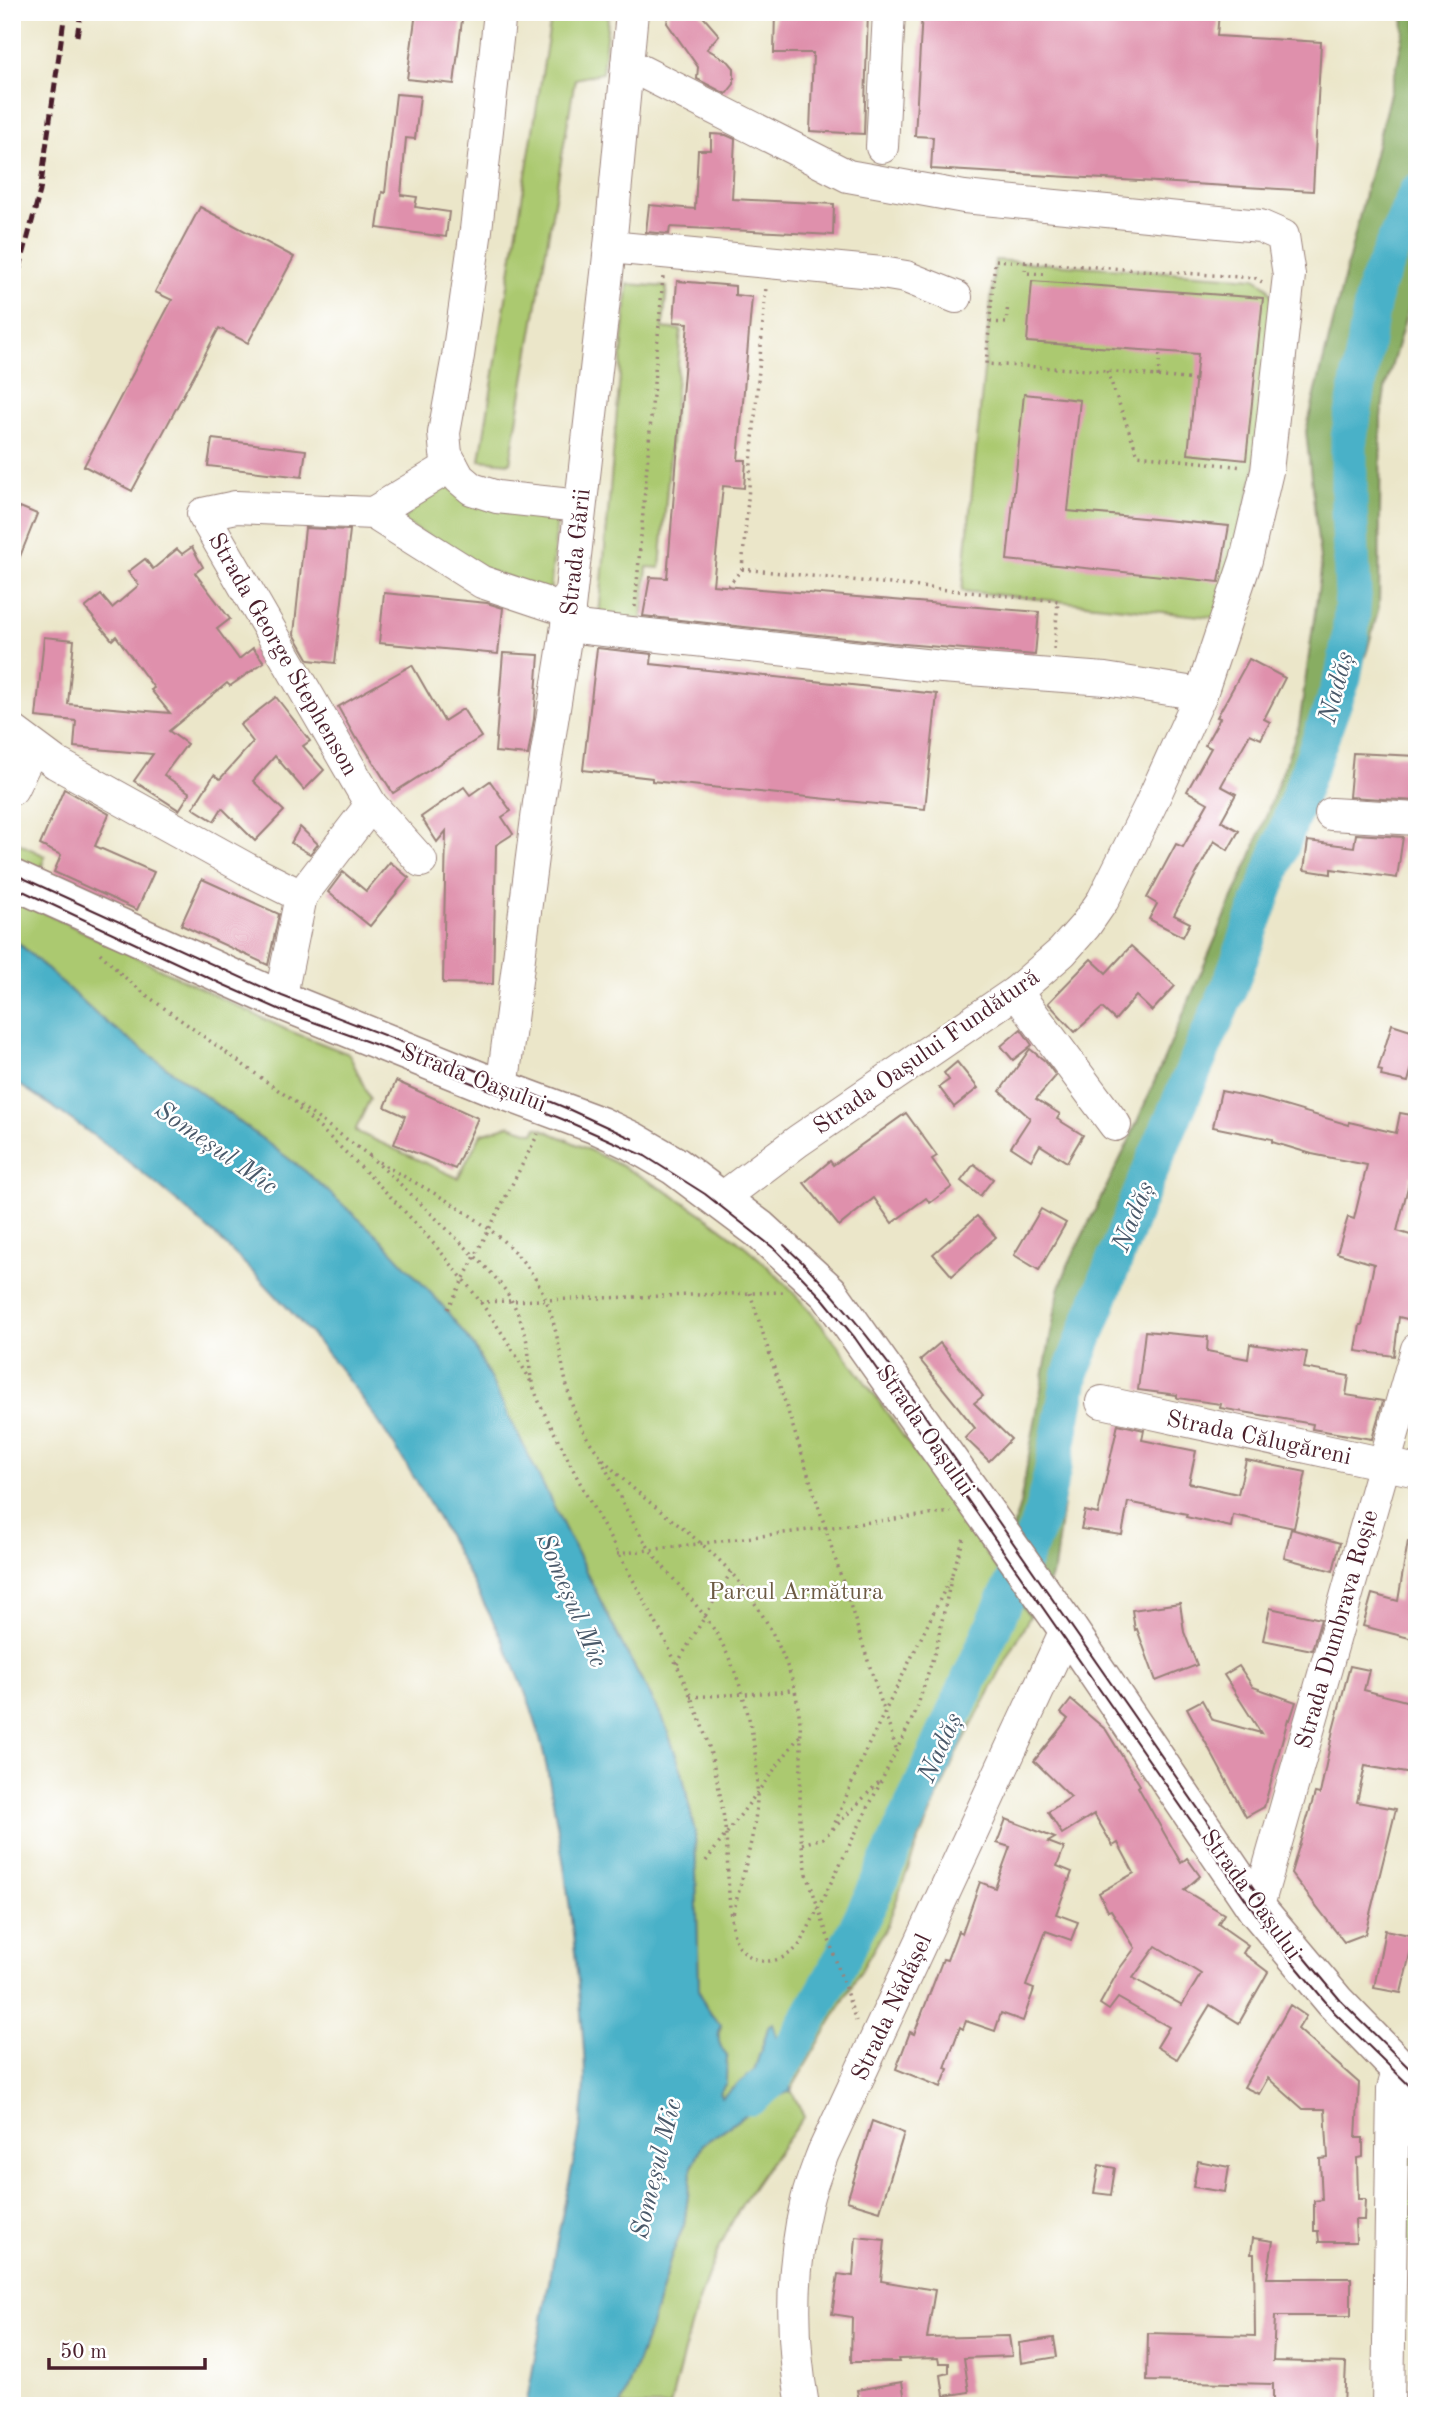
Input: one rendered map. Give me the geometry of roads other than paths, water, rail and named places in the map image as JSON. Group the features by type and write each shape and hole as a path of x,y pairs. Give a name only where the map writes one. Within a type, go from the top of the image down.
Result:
{"main road":[{"name":"Strada Oașului","path":"12,879 280,1000 503,1084 632,1141 676,1166 759,1229 829,1293 970,1518 1060,1619 1257,1909 1335,2002 1413,2077"}],"street":[{"path":"500,12 476,230 444,433 446,454 459,478 472,489 498,497 580,506"},
{"name":"Strada Gării","path":"503,1084 539,803 568,619 610,247 632,12"},
{"path":"882,147 889,12"},
{"name":"Strada Oașului Fundătură","path":"627,64 848,176 964,197 1260,226 1283,236 1289,275 1267,471 1246,560 1201,694 1103,901 1062,952 1016,992 798,1141 720,1199"},
{"path":"610,247 882,273 906,278 956,297"},
{"path":"373,513 452,466"},
{"name":"Strada George Stephenson","path":"421,861 371,805 203,514 236,507 373,513 482,582 568,619 633,634 942,667 1052,674 1201,694"},
{"path":"12,789 34,747 247,869 301,895 280,1000"},
{"name":"Strada George Stephenson","path":"301,895 371,805"},
{"path":"1331,814 1417,819"},
{"path":"1016,992 1115,1125"},
{"name":"Strada Dumbrava Roșie","path":"1257,1909 1417,1349"},
{"name":"Strada Călugăreni","path":"1102,1402 1417,1471"},
{"name":"Strada Nădășel","path":"803,2406 797,2369 795,2320 798,2246 808,2198 822,2154 1060,1619"},
{"path":"1388,2406 1393,2089 1396,2074 1413,2077"}],"water":[{"name":"Someșul Mic","path":"12,937 98,1016 305,1171 378,1236 441,1304 474,1346 623,1646 663,1719 682,1772 695,1833 699,1989 707,2009 721,2025 719,2042 727,2056 726,2083 720,2092 722,2097 754,2071 769,2025 773,2023 791,2091 763,2103 703,2144 692,2167 684,2225 621,2406 526,2406 580,2131 585,2079 572,1922 550,1784 537,1727 513,1662 432,1508 387,1434 354,1387 301,1323 264,1283 186,1209 102,1141 12,1080"}],"waterway":[{"name":"Nadăș","path":"751,2097 773,2079 834,1974 873,1895 1040,1522 1071,1373 1140,1194 1229,988 1343,677 1350,639 1353,596 1349,438 1375,288 1417,192"}],"tram line":[{"path":"12,873 282,996 472,1069 633,1139"},
{"path":"12,886 283,1011 562,1119 645,1156 705,1194 776,1250 824,1300 855,1338 1274,1940 1335,2013 1417,2093"},
{"path":"784,1245 842,1305 893,1370 1286,1935 1341,2001 1417,2076"}],"railway":[{"path":"12,298 40,191 65,12"},
{"path":"77,36 81,12"}],"park label":[{"name":"Parcul Armătura","path":"796,1591"}]}
